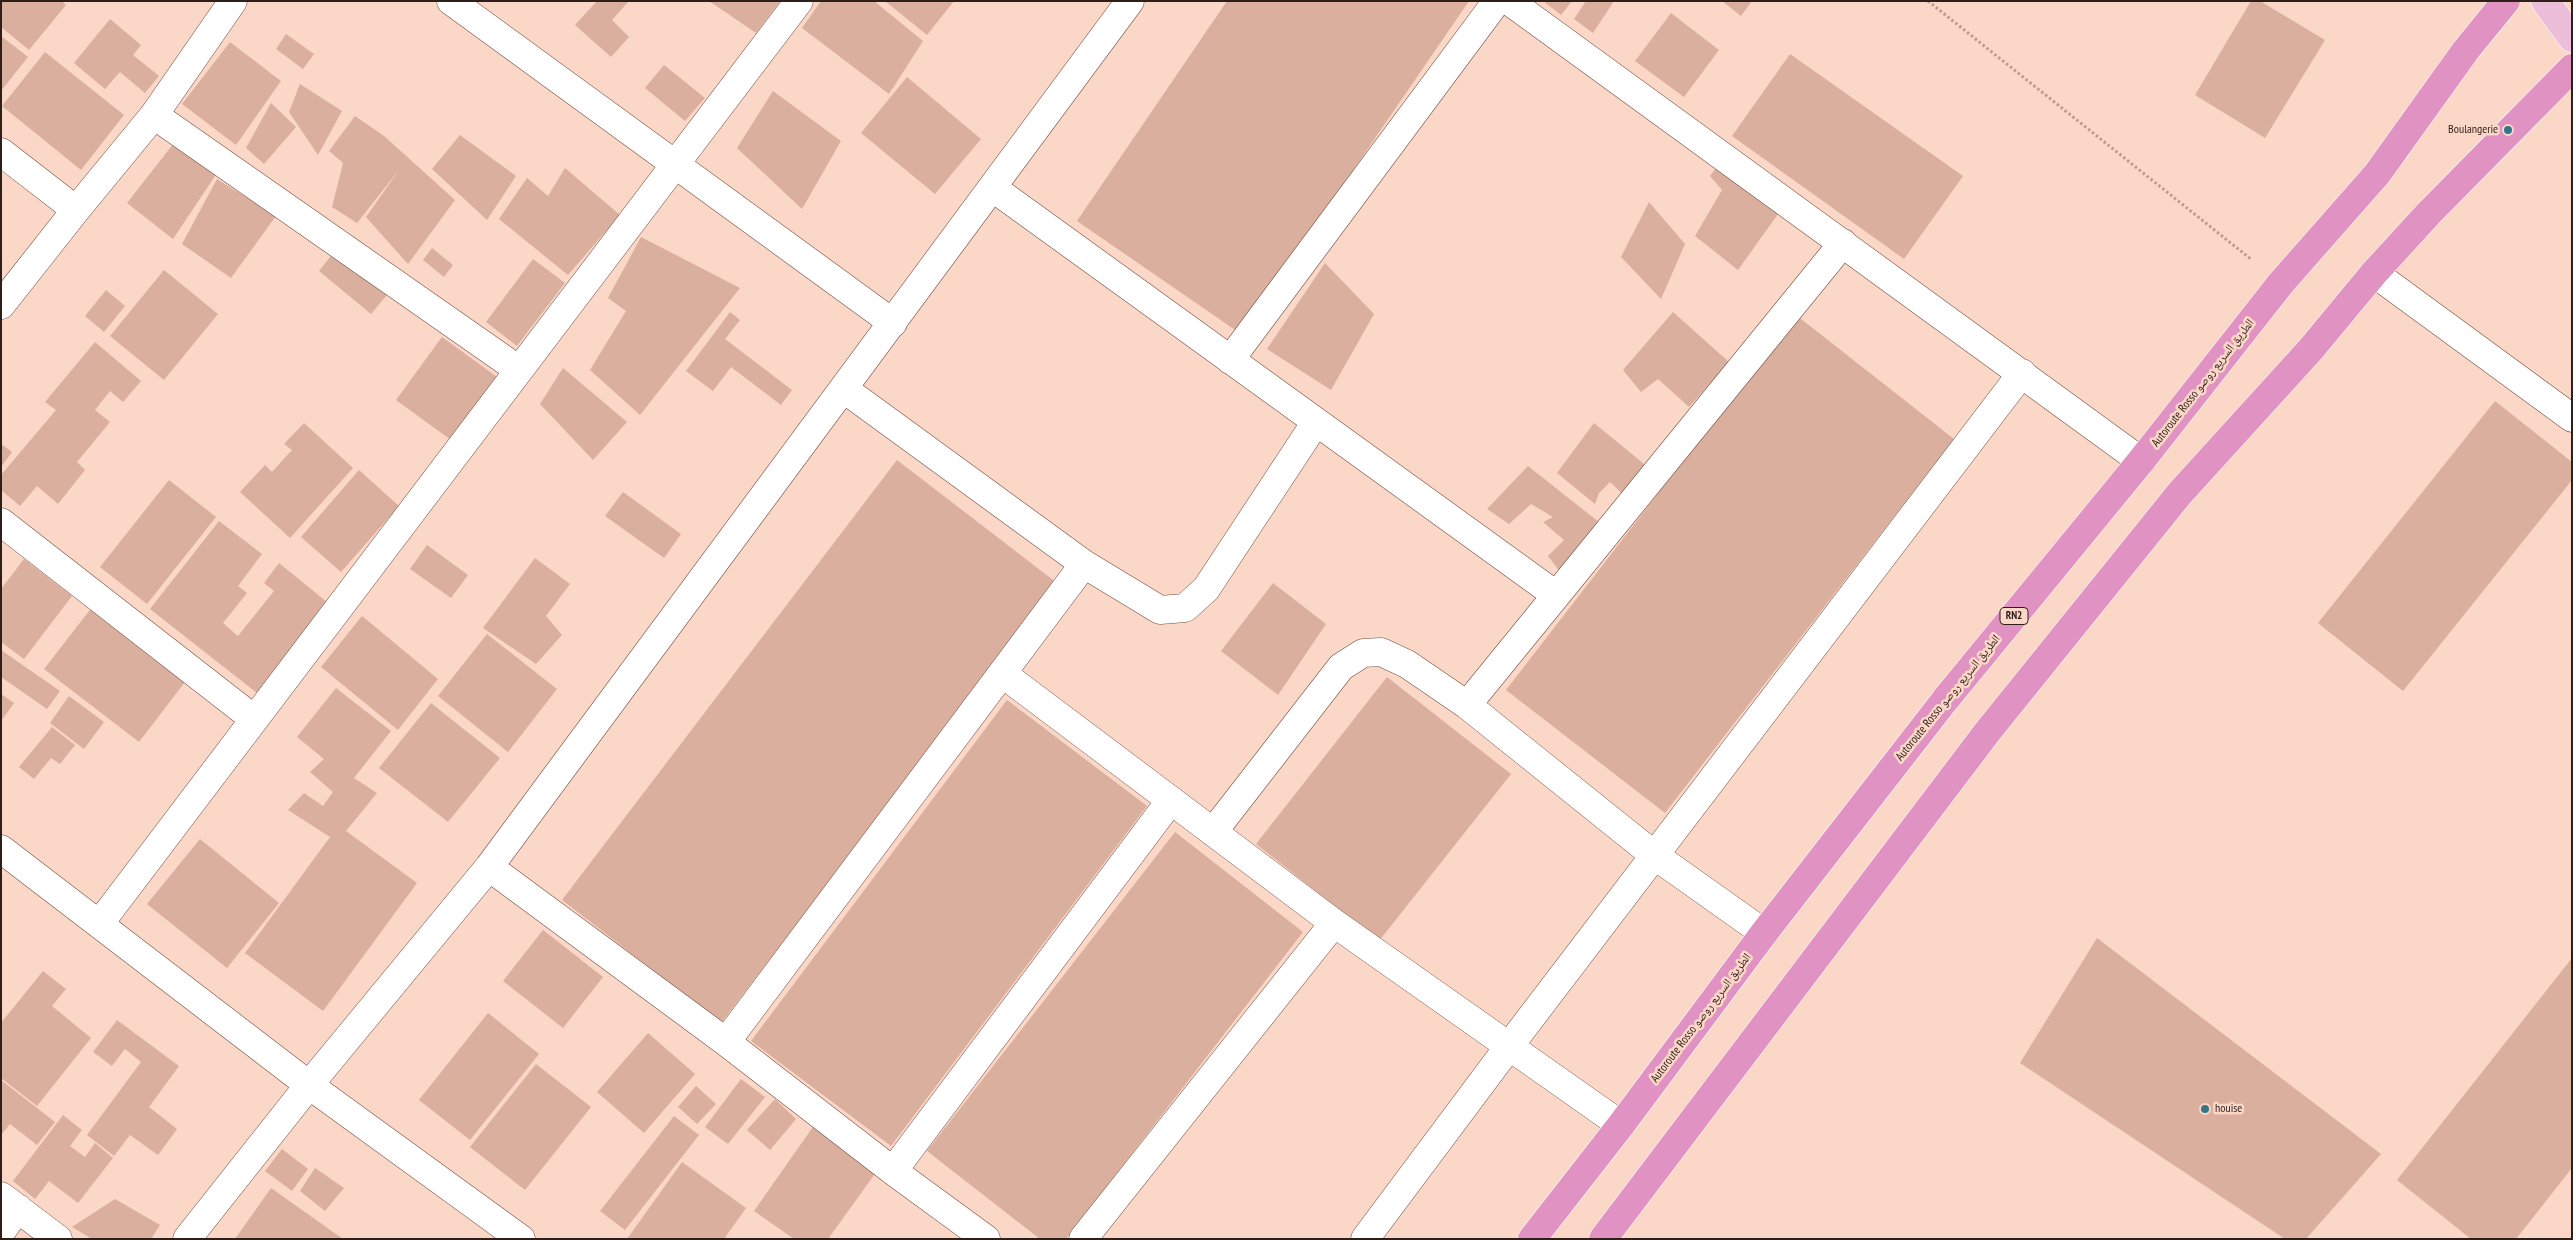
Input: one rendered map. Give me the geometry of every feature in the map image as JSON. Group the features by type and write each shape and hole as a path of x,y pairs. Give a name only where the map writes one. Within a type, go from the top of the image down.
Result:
{"highway":[{"name":"Autoroute Rosso الطريق السريع روصو","path":"1532,1239 1621,1125 1764,933 1945,700 2282,283 2376,174 2466,50 2506,1"},
{"path":"1603,1239 1988,731 2180,493 2311,349 2374,273 2508,130 2572,68"}],"main road":[{"path":"2545,1 2572,38"}],"street":[{"path":"1,305 154,115 233,1"},
{"path":"451,1 676,163 893,323"},
{"path":"100,923 799,1"},
{"path":"187,1239 309,1085 489,867 1130,1"},
{"path":"1230,360 1497,1"},
{"path":"1509,1 2022,373 2140,461"},
{"path":"154,115 519,370"},
{"path":"1,152 76,210"},
{"path":"993,188 1556,595"},
{"path":"1467,705 1843,243"},
{"path":"2374,273 2572,418"},
{"path":"1365,1239 1510,1044 2022,373"},
{"path":"844,389 1084,564 1160,610 1185,608 1206,589 1316,422"},
{"path":"1,522 254,719"},
{"path":"726,1042 1084,564"},
{"path":"1213,832 1341,667 1362,653 1381,652 1407,664 1467,705 1654,855 1764,933"},
{"path":"1003,674 1334,923 1510,1044 1621,1125"},
{"path":"893,1171 1171,800"},
{"path":"1,849 504,1234"},
{"path":"489,867 726,1042 893,1171 986,1239"},
{"path":"1083,1239 1334,923"},
{"path":"1,1232 10,1202 58,1239"}],"path":[{"path":"1928,1 2282,283"}],"building":[{"path":"1,1 62,1 66,5 29,50 1,27"},
{"path":"597,1 628,2 612,20 629,37 611,57 575,25"},
{"path":"709,1 780,1 756,33"},
{"path":"821,1 874,1 923,41 889,94 802,28"},
{"path":"885,1 954,1 927,35"},
{"path":"1227,1 1469,1 1241,334 1077,221"},
{"path":"1543,1 1572,1 1561,15"},
{"path":"1586,1 1614,1 1593,33 1574,19"},
{"path":"1722,1 1752,1 1741,16"},
{"path":"2251,1 2260,1 2325,40 2265,138 2195,95"},
{"path":"1671,13 1719,50 1684,97 1635,61"},
{"path":"110,19 141,45 133,55 159,76 145,93 120,72 105,89 74,63"},
{"path":"286,34 314,54 303,69 276,49"},
{"path":"1,36 28,57 1,91"},
{"path":"230,42 281,81 236,145 182,104"},
{"path":"45,52 124,115 81,170 2,106"},
{"path":"1790,54 1963,176 1904,259 1732,136"},
{"path":"664,65 705,98 685,121 645,88"},
{"path":"907,77 981,139 935,194 861,133"},
{"path":"300,84 342,111 318,155 289,112"},
{"path":"773,91 841,141 802,209 737,148"},
{"path":"271,103 296,127 264,164 246,148"},
{"path":"355,116 384,136 455,200 408,264 366,217 399,170 357,223 332,207 343,163 329,151"},
{"path":"181,134 219,170 173,239 127,203"},
{"path":"460,135 516,176 487,220 432,169"},
{"path":"1718,165 1778,214 1738,270 1695,236 1722,190 1710,176"},
{"path":"565,168 620,215 568,275 499,219 527,178 548,196"},
{"path":"217,179 276,216 231,278 182,244"},
{"path":"1649,202 1685,244 1661,299 1621,257"},
{"path":"641,237 740,288 640,415 590,370 626,311 608,298"},
{"path":"432,248 453,265 444,277 423,260"},
{"path":"334,252 387,295 371,314 319,271"},
{"path":"533,259 565,283 517,346 486,322"},
{"path":"1325,263 1374,314 1331,390 1267,349"},
{"path":"164,270 218,314 164,380 110,336"},
{"path":"106,290 125,306 104,332 85,316"},
{"path":"730,312 740,320 725,339 792,390 781,405 731,367 713,391 686,371"},
{"path":"1673,312 1729,362 1689,407 1658,379 1641,392 1623,370"},
{"path":"1796,315 1954,439 1665,813 1506,690"},
{"path":"442,337 497,377 451,440 396,400"},
{"path":"95,342 141,381 123,402 110,391 95,410 110,422 77,462 85,470 58,504 37,486 20,506 1,490 1,475 56,410 45,402"},
{"path":"563,368 627,422 593,460 540,404"},
{"path":"2495,401 2572,462 2572,480 2403,691 2318,623"},
{"path":"304,423 353,468 290,538 240,492 265,465 272,472 292,450 284,444"},
{"path":"1594,423 1655,473 1631,502 1610,482 1599,493 1595,504 1557,473"},
{"path":"1,444 12,452 1,467"},
{"path":"897,460 1057,583 721,1023 562,900"},
{"path":"1528,466 1600,523 1560,572 1548,556 1564,540 1543,522 1553,517 1531,504 1509,524 1487,509"},
{"path":"359,470 399,506 341,572 301,537"},
{"path":"169,480 216,517 147,604 100,567"},
{"path":"623,492 681,534 664,558 605,516"},
{"path":"219,521 262,554 238,586 247,593 223,623 238,636 274,591 264,583 279,563 333,607 262,697 150,609"},
{"path":"427,545 468,575 451,598 410,569"},
{"path":"535,558 570,584 546,616 562,635 536,664 483,628"},
{"path":"24,559 72,596 24,659 1,642 1,589"},
{"path":"1273,583 1326,624 1278,695 1221,651"},
{"path":"93,606 188,678 139,742 44,669"},
{"path":"362,616 438,679 398,730 321,667"},
{"path":"487,634 557,689 508,752 438,696"},
{"path":"1,650 60,691 47,709 1,677"},
{"path":"1387,677 1511,774 1379,941 1256,844"},
{"path":"336,688 391,731 354,778 377,793 346,831 417,883 323,1011 245,953 330,837 288,810 304,793 323,806 333,792 310,772 324,759 297,737"},
{"path":"1,694 14,703 1,721"},
{"path":"69,696 104,722 84,749 50,723"},
{"path":"1007,700 1147,806 891,1146 751,1041"},
{"path":"431,703 500,758 448,822 379,768"},
{"path":"52,727 75,745 60,764 51,758 34,779 19,767"},
{"path":"1175,832 1303,932 1066,1239 1040,1239 927,1151"},
{"path":"200,839 279,903 227,968 147,904"},
{"path":"543,930 603,977 563,1028 503,981"},
{"name":"houise","path":"2097,938 2381,1154 2306,1239 2285,1239 2020,1063"},
{"path":"2572,958 2572,1168 2516,1239 2471,1239 2397,1180"},
{"path":"43,971 66,989 52,1006 91,1038 37,1106 1,1078 1,1023"},
{"path":"488,1013 539,1054 470,1140 419,1100"},
{"path":"117,1020 179,1066 149,1107 177,1129 158,1155 130,1135 114,1156 87,1135 141,1062 125,1049 112,1066 93,1052"},
{"path":"648,1033 695,1074 644,1133 597,1092"},
{"path":"536,1064 591,1107 525,1190 470,1147"},
{"path":"741,1079 765,1097 728,1144 705,1127"},
{"path":"1,1080 55,1122 37,1145 10,1124 1,1135"},
{"path":"696,1086 716,1104 697,1124 678,1107"},
{"path":"775,1099 796,1119 770,1150 747,1130"},
{"path":"63,1115 82,1130 70,1146 85,1157 95,1143 113,1158 78,1203 49,1181 35,1199 13,1181"},
{"path":"674,1116 699,1135 625,1230 600,1211"},
{"path":"815,1124 877,1171 828,1239 794,1239 754,1211"},
{"path":"282,1149 308,1169 292,1191 265,1171"},
{"path":"682,1162 746,1208 724,1239 627,1239"},
{"path":"315,1168 344,1188 325,1211 300,1191"},
{"path":"271,1188 343,1239 235,1239"},
{"path":"115,1199 160,1225 151,1239 92,1239 72,1227"}],"place":[{"name":"Boulangerie","path":"2508,130"},
{"name":"houise","path":"2205,1109"}]}
